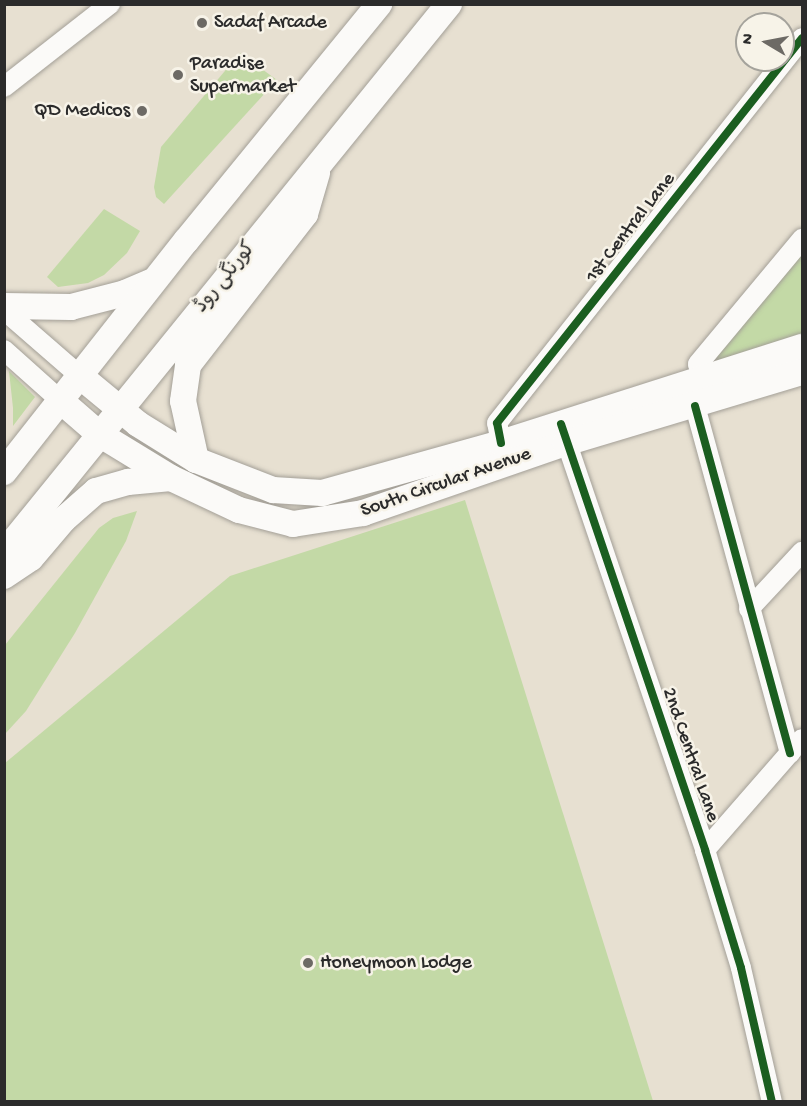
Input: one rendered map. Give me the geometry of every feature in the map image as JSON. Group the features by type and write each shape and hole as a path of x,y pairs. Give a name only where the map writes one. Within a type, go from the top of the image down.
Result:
{"main road":[{"path":"4,472 154,280 379,4"},
{"name":"کورنگی روڈ","path":"4,553 449,4"},
{"path":"196,460 183,401 188,365 305,214 320,162"},
{"path":"4,308 72,307 125,293 154,280"},
{"name":"South Circular Avenue","path":"61,400 99,434 171,478 239,510 293,524 363,513 702,380 802,347"},
{"name":"South Circular Avenue","path":"80,376 119,410 196,460 273,490 322,493 501,443 563,434 695,406 802,372"},
{"path":"4,576 31,558 63,520 96,491 128,482 171,478"}],"street":[{"path":"4,87 110,4"},
{"name":"1st Central Lane","path":"501,443 497,423 802,38"},
{"path":"702,380 698,364 802,239"},
{"path":"4,308 80,376"},
{"path":"4,350 61,400"},
{"path":"695,406 749,609 796,746 705,850"},
{"name":"2nd Central Lane","path":"563,434 705,850 741,968 772,1101"},
{"path":"749,609 802,552"}],"green space":[{"path":"240,53 277,80 164,204 156,197 154,187 161,147"},
{"path":"104,209 140,231 127,253 104,275 88,283 58,287 47,277"},
{"path":"802,246 802,345 704,377 701,365"},
{"path":"9,371 35,397 13,426 13,408"},
{"name":"Honeymoon Lodge","path":"465,500 653,1101 5,1101 5,763 230,576"},
{"path":"137,511 126,541 75,633 26,711 5,734 5,645 99,528 113,518"}],"cycle path":[{"path":"501,443 497,423 802,38"},
{"path":"695,406 790,753"},
{"path":"561,424 705,850 741,968 772,1102"}],"place":[{"name":"Sadaf Arcade","path":"202,23"},
{"name":"Paradise Supermarket","path":"178,75"},
{"name":"QD Medicos","path":"142,111"},
{"name":"Honeymoon Lodge","path":"308,963"}]}
